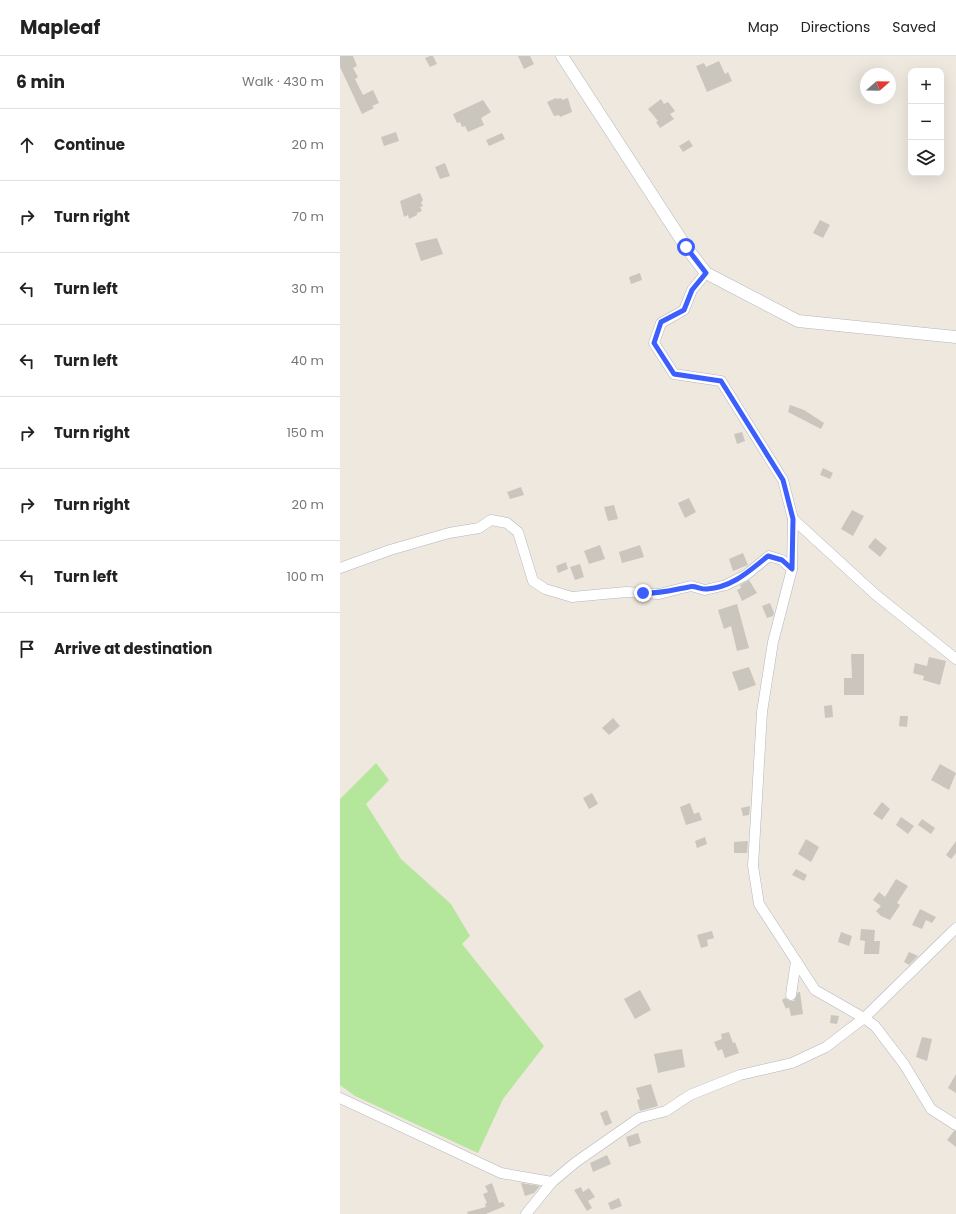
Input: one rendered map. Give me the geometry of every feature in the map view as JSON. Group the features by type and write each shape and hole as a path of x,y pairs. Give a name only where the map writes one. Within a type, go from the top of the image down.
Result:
{"street":[{"path":"562,56 686,247 706,273 798,320 956,337"},
{"path":"706,273 692,290 684,310 661,322 654,343 674,374 721,381 783,480 793,519 792,569 773,642 762,712 753,866 759,904 815,990 864,1018 874,1026 904,1064 931,1109 956,1125"},
{"path":"793,519 876,595 956,659"},
{"path":"340,568 390,550 449,533 479,528 492,520 506,523 518,532 533,581 545,589 572,597 626,592 660,594 691,586 705,590 726,586 746,575 768,556 782,560 792,569"},
{"path":"526,1214 552,1182 576,1162 639,1118 666,1111 690,1095 740,1074 792,1063 826,1047 864,1018 956,928"},
{"path":"791,995 796,960"},
{"path":"340,1097 501,1173 552,1182"}],"green space":[{"path":"376,763 389,780 366,804 401,859 451,904 470,936 462,944 544,1046 503,1099 478,1153 355,1096 340,1085 340,799"}],"building":[{"path":"340,56 353,56 357,66 353,68 358,77 355,79 363,95 373,90 379,103 372,106 374,108 362,114 340,67"},
{"path":"433,56 437,64 430,67 425,58"},
{"path":"518,56 530,56 534,64 524,69"},
{"path":"719,61 725,74 728,72 732,81 707,92 696,66 704,63 706,67"},
{"path":"556,98 561,98 562,100 568,98 572,112 560,117 559,115 554,116 547,102"},
{"path":"661,99 664,104 668,102 675,111 670,114 674,119 660,128 656,122 658,121 648,109"},
{"path":"483,100 491,112 481,118 484,125 468,132 465,126 462,127 460,122 457,123 453,114"},
{"path":"396,132 399,141 384,146 381,137"},
{"path":"502,133 505,139 489,146 486,140"},
{"path":"689,140 693,146 683,152 679,146"},
{"path":"445,163 450,176 440,179 435,167"},
{"path":"420,193 423,200 421,203 423,206 420,207 422,211 409,219 408,215 404,217 400,201"},
{"path":"820,220 830,225 823,238 813,233"},
{"path":"437,238 443,254 421,261 415,243"},
{"path":"640,273 642,280 631,284 629,277"},
{"path":"790,405 804,410 824,423 821,429 788,412"},
{"path":"742,432 745,441 737,444 734,434"},
{"path":"823,468 833,473 830,479 820,475"},
{"path":"521,487 524,495 510,499 507,492"},
{"path":"689,498 696,512 685,518 678,503"},
{"path":"614,505 618,519 608,521 604,507"},
{"path":"852,510 864,516 853,536 841,529"},
{"path":"875,538 887,548 880,557 868,547"},
{"path":"600,545 605,559 589,564 584,551"},
{"path":"640,545 644,557 622,563 619,552"},
{"path":"743,553 748,565 733,571 729,559"},
{"path":"566,562 568,569 558,573 556,566"},
{"path":"580,564 584,577 575,580 570,567"},
{"path":"749,580 757,593 742,601 737,590 741,588 740,585"},
{"path":"770,603 774,613 773,616 767,618 762,606"},
{"path":"737,604 749,648 737,651 731,626 724,629 718,610"},
{"path":"851,654 864,654 864,695 844,695 844,678 852,678"},
{"path":"929,657 946,661 940,685 923,680 924,676 913,673 915,663 927,666"},
{"path":"749,667 756,685 739,691 732,672"},
{"path":"832,705 833,717 825,718 824,706"},
{"path":"900,716 908,716 907,727 899,726"},
{"path":"613,718 620,726 609,735 602,728"},
{"path":"940,764 956,773 949,790 931,780"},
{"path":"592,793 598,804 589,809 583,798"},
{"path":"882,802 890,809 882,820 873,814"},
{"path":"690,803 694,814 699,812 702,820 686,825 680,807"},
{"path":"750,806 749,815 743,816 741,808"},
{"path":"901,817 914,826 908,834 896,825"},
{"path":"922,819 935,828 931,834 918,825"},
{"path":"705,837 707,844 697,848 695,841"},
{"path":"806,839 819,847 811,862 798,854"},
{"path":"748,841 747,853 734,853 734,842"},
{"path":"956,841 956,853 951,859 946,855"},
{"path":"796,869 807,875 804,881 792,875"},
{"path":"896,879 908,886 897,903 900,905 890,920 881,916 876,911 881,906 873,900 879,892 885,897"},
{"path":"920,909 936,917 932,923 926,920 922,929 912,925"},
{"path":"861,929 875,930 874,941 880,941 879,954 864,954 865,941 860,940"},
{"path":"712,931 714,938 707,940 708,946 701,948 697,935"},
{"path":"841,932 852,936 849,946 838,942"},
{"path":"909,952 918,956 909,965 904,962"},
{"path":"640,990 651,1010 635,1019 624,999"},
{"path":"798,992 800,992 803,1014 791,1016 789,1007 786,1009 782,1000 785,998 790,1001 794,1001"},
{"path":"831,1015 839,1016 837,1024 830,1023"},
{"path":"729,1032 739,1053 725,1058 722,1049 718,1051 714,1042 722,1039 721,1034"},
{"path":"922,1037 932,1039 927,1061 916,1057"},
{"path":"682,1049 685,1067 658,1073 654,1054"},
{"path":"956,1074 956,1093 948,1088"},
{"path":"651,1084 658,1106 640,1111 637,1100 640,1099 636,1088"},
{"path":"607,1110 612,1123 605,1126 600,1113"},
{"path":"954,1131 956,1131 956,1147 947,1140"},
{"path":"638,1133 641,1143 629,1147 626,1137"},
{"path":"607,1155 611,1164 593,1172 590,1163"},
{"path":"492,1183 499,1203 503,1202 505,1206 486,1214 468,1214 467,1212 486,1207 485,1204 487,1203 483,1194 488,1192 485,1186"},
{"path":"521,1183 540,1186 534,1193 525,1196"},
{"path":"581,1187 583,1192 589,1188 595,1197 588,1201 592,1208 587,1211 574,1190"},
{"path":"619,1198 622,1206 611,1210 608,1203"}],"route":[{"path":"643,593 660,594 691,586 705,590 726,586 746,575 768,556 782,560 792,569 793,519 783,480 721,381 674,374 654,343 661,322 684,310 692,290 706,273 686,247"}]}
